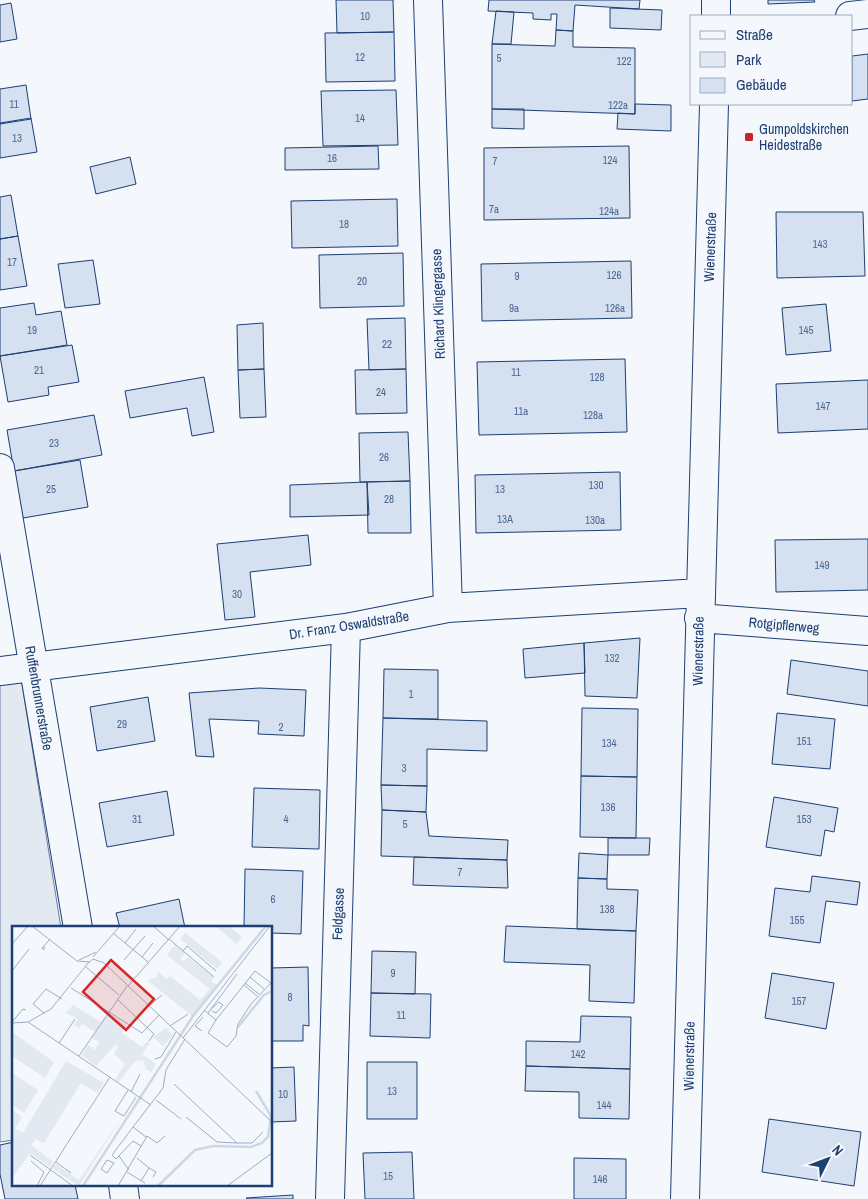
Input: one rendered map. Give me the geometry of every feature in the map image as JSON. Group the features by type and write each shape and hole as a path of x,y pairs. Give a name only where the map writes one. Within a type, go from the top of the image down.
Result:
{"street":[{"name":"Richard Klingergasse","path":"428,0 448,608"},
{"path":"716,0 716,15"},
{"path":"853,16 868,14"},
{"name":"Wienerstraße","path":"685,1199 699,605 714,105"},
{"name":"Ruffenbrunnerstraße","path":"0,468 78,926"},
{"name":"Dr. Franz Oswaldstraße","path":"0,671 346,628 448,608 699,605"},
{"name":"Rotgipflerweg","path":"699,605 868,631"},
{"name":"Feldgasse","path":"330,1199 346,628"},
{"path":"123,1186 125,1199"}],"green space":[{"path":"21,678 61,926 12,926 12,1140 0,1142 0,681"}],"building":[{"path":"336,0 393,0 394,32 337,33"},
{"path":"489,0 640,0 639,9 575,5 573,31 556,30 557,14 551,14 551,20 533,19 533,13 488,11"},
{"path":"768,0 814,0 815,2 768,4"},
{"path":"11,3 17,39 0,42 0,5"},
{"path":"610,8 662,10 661,30 610,28"},
{"path":"496,11 514,12 511,44 492,44"},
{"path":"556,30 573,31 573,47 635,48 635,114 492,109 492,44 555,46"},
{"path":"394,32 395,81 326,82 325,33"},
{"path":"868,54 868,99 853,101 853,56"},
{"path":"26,85 31,119 0,124 0,89"},
{"path":"396,90 398,145 323,146 321,91"},
{"path":"635,104 671,105 671,131 617,129 618,113 635,114"},
{"path":"492,109 524,109 524,129 492,128"},
{"path":"31,118 37,152 0,158 0,123"},
{"path":"378,146 379,169 285,170 285,148"},
{"path":"629,146 630,218 484,220 484,148"},
{"path":"130,157 136,184 96,194 90,167"},
{"path":"11,195 18,236 0,239 0,197"},
{"path":"397,199 398,246 292,248 291,201"},
{"path":"776,212 863,212 865,276 777,278"},
{"path":"18,236 27,286 0,290 0,239"},
{"path":"403,253 404,306 320,308 319,255"},
{"path":"93,260 100,304 65,308 58,264"},
{"path":"631,261 632,318 482,321 481,264"},
{"path":"34,303 36,315 61,311 67,345 0,356 0,308"},
{"path":"826,304 831,351 786,355 782,308"},
{"path":"405,318 406,369 369,370 367,319"},
{"path":"263,323 264,369 238,370 237,325"},
{"path":"72,345 79,382 48,387 49,395 8,402 0,356"},
{"path":"625,359 627,432 479,435 477,362"},
{"path":"264,369 266,417 240,418 238,370"},
{"path":"406,369 407,413 356,414 355,370"},
{"path":"204,377 214,432 192,436 187,408 130,418 125,391"},
{"path":"868,380 868,429 778,433 776,384"},
{"path":"94,415 102,455 14,471 7,430"},
{"path":"408,432 410,481 360,482 359,433"},
{"path":"80,460 88,507 23,518 14,471"},
{"path":"620,472 621,530 476,533 475,475"},
{"path":"410,481 411,533 368,533 367,482"},
{"path":"367,482 369,515 290,517 290,485"},
{"path":"308,535 311,565 250,572 255,617 225,620 217,544"},
{"path":"868,539 868,590 776,592 775,540"},
{"path":"640,638 637,698 585,696 584,643"},
{"path":"584,643 585,673 525,678 523,649"},
{"path":"791,660 868,671 868,706 787,694"},
{"path":"384,669 438,670 438,719 383,718"},
{"path":"259,688 306,690 304,736 258,734 259,721 209,719 214,757 196,756 189,693"},
{"path":"148,697 155,741 97,751 90,707"},
{"path":"582,708 638,709 637,777 581,776"},
{"path":"777,713 835,719 830,769 772,764"},
{"path":"383,718 487,721 487,751 427,749 427,786 381,785"},
{"path":"581,776 637,777 636,838 580,837"},
{"path":"381,785 427,786 426,812 382,810"},
{"path":"254,788 320,790 319,849 252,847"},
{"path":"167,791 174,835 107,847 99,803"},
{"path":"774,797 838,808 834,832 825,830 821,856 766,847"},
{"path":"382,810 426,812 429,836 508,840 507,860 381,856"},
{"path":"608,838 650,838 649,855 608,855"},
{"path":"579,853 608,855 607,879 578,878"},
{"path":"414,857 507,860 508,888 413,885"},
{"path":"245,869 303,871 301,934 272,933 272,926 244,926"},
{"path":"812,876 860,882 857,905 826,901 820,943 769,936 775,888 810,892"},
{"path":"578,878 607,879 607,889 638,890 636,931 577,929"},
{"path":"179,899 185,926 119,926 116,913"},
{"path":"506,926 636,931 634,1003 589,1001 590,965 504,962"},
{"path":"372,951 416,952 415,994 371,993"},
{"path":"308,967 309,1026 303,1025 303,1041 272,1041 272,968"},
{"path":"772,973 834,983 826,1029 765,1018"},
{"path":"371,993 431,994 430,1038 370,1036"},
{"path":"581,1016 631,1017 630,1069 526,1066 526,1041 580,1042"},
{"path":"367,1062 417,1062 417,1119 367,1119"},
{"path":"526,1066 630,1069 629,1119 579,1118 579,1092 525,1091"},
{"path":"294,1067 296,1121 272,1122 272,1068"},
{"path":"769,1119 861,1132 854,1186 762,1172"},
{"path":"12,1142 12,1186 75,1186 78,1199 5,1199 0,1174 0,1145"},
{"path":"412,1152 414,1199 365,1199 363,1153"},
{"path":"574,1158 626,1159 626,1199 574,1199"},
{"path":"293,1195 293,1199 246,1198"}],"place":[{"name":"Gumpoldskirchen Heidestraße","path":"749,137"}]}
